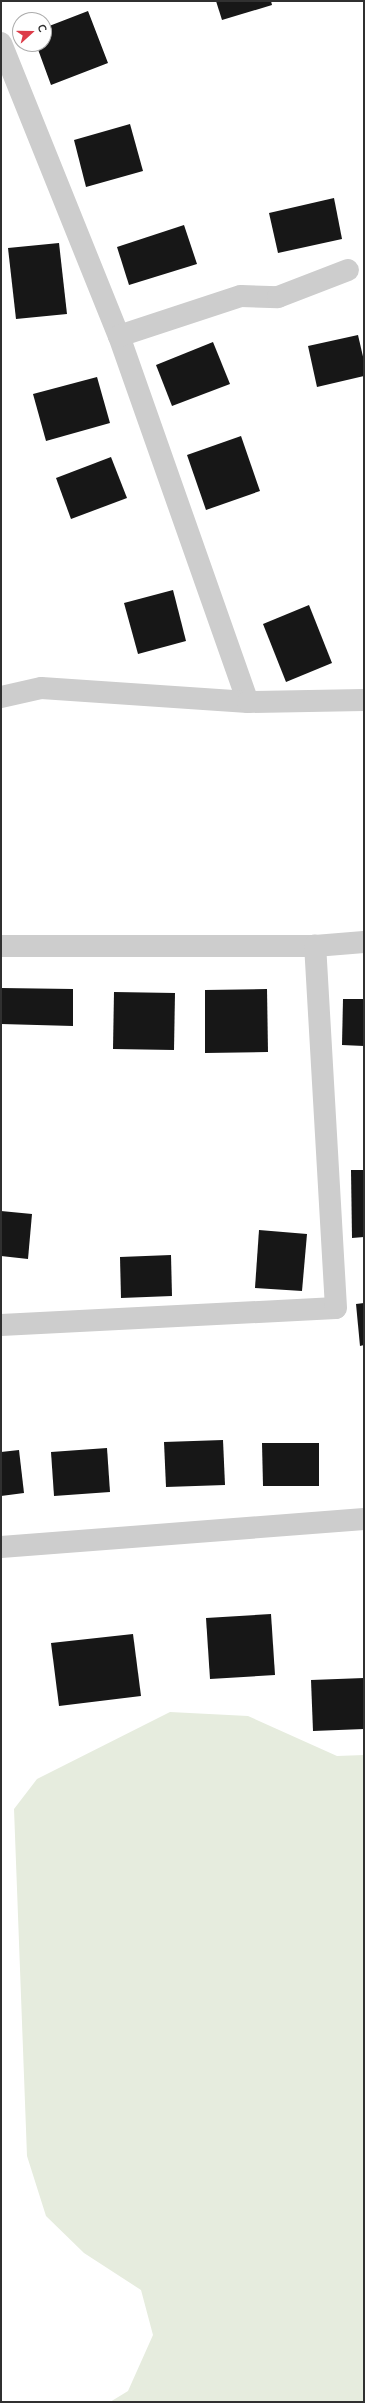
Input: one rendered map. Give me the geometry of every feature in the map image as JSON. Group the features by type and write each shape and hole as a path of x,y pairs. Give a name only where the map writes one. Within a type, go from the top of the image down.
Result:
{"street":[{"path":"1,43 119,336 248,702"},
{"path":"119,336 241,296 278,297 348,270"},
{"path":"1,697 41,688 248,702 364,700"},
{"path":"1,946 315,946 364,942"},
{"path":"1,1325 336,1308 315,946"},
{"path":"1,1547 364,1519"}],"shaded area":[{"path":"170,1712 248,1716 337,1756 364,1755 364,2402 110,2402 128,2391 153,2335 141,2290 84,2253 46,2216 27,2156 14,1809 37,1779"}],"building":[{"path":"216,1 271,1 272,5 222,20"},
{"path":"88,11 108,63 51,85 39,52 52,52 52,25"},
{"path":"130,124 143,171 86,187 74,140"},
{"path":"334,198 342,239 278,253 269,213"},
{"path":"184,225 197,264 129,285 117,247"},
{"path":"59,243 67,314 16,319 8,248"},
{"path":"358,335 364,361 364,376 317,387 308,346"},
{"path":"213,342 230,384 172,406 156,365"},
{"path":"97,377 110,423 46,441 33,394"},
{"path":"241,436 260,491 206,510 187,455"},
{"path":"111,457 127,498 71,519 56,478"},
{"path":"173,590 186,641 138,654 124,603"},
{"path":"309,605 332,663 286,682 263,624"},
{"path":"1,988 73,989 73,1026 1,1024"},
{"path":"267,989 268,1052 205,1053 205,990"},
{"path":"114,992 175,993 174,1050 113,1049"},
{"path":"343,999 364,999 364,1046 342,1045"},
{"path":"351,1170 364,1170 364,1237 352,1238"},
{"path":"1,1211 32,1214 28,1259 1,1256"},
{"path":"259,1230 307,1234 302,1291 255,1288"},
{"path":"171,1255 172,1296 121,1298 120,1257"},
{"path":"364,1303 364,1345 360,1346 356,1304"},
{"path":"223,1440 225,1485 166,1487 164,1442"},
{"path":"262,1443 319,1443 319,1486 263,1486"},
{"path":"107,1448 110,1492 54,1496 51,1452"},
{"path":"19,1450 24,1493 1,1496 1,1452"},
{"path":"271,1614 275,1675 210,1679 206,1618"},
{"path":"133,1634 141,1696 59,1706 51,1643"},
{"path":"364,1678 364,1729 313,1731 311,1680"}]}
